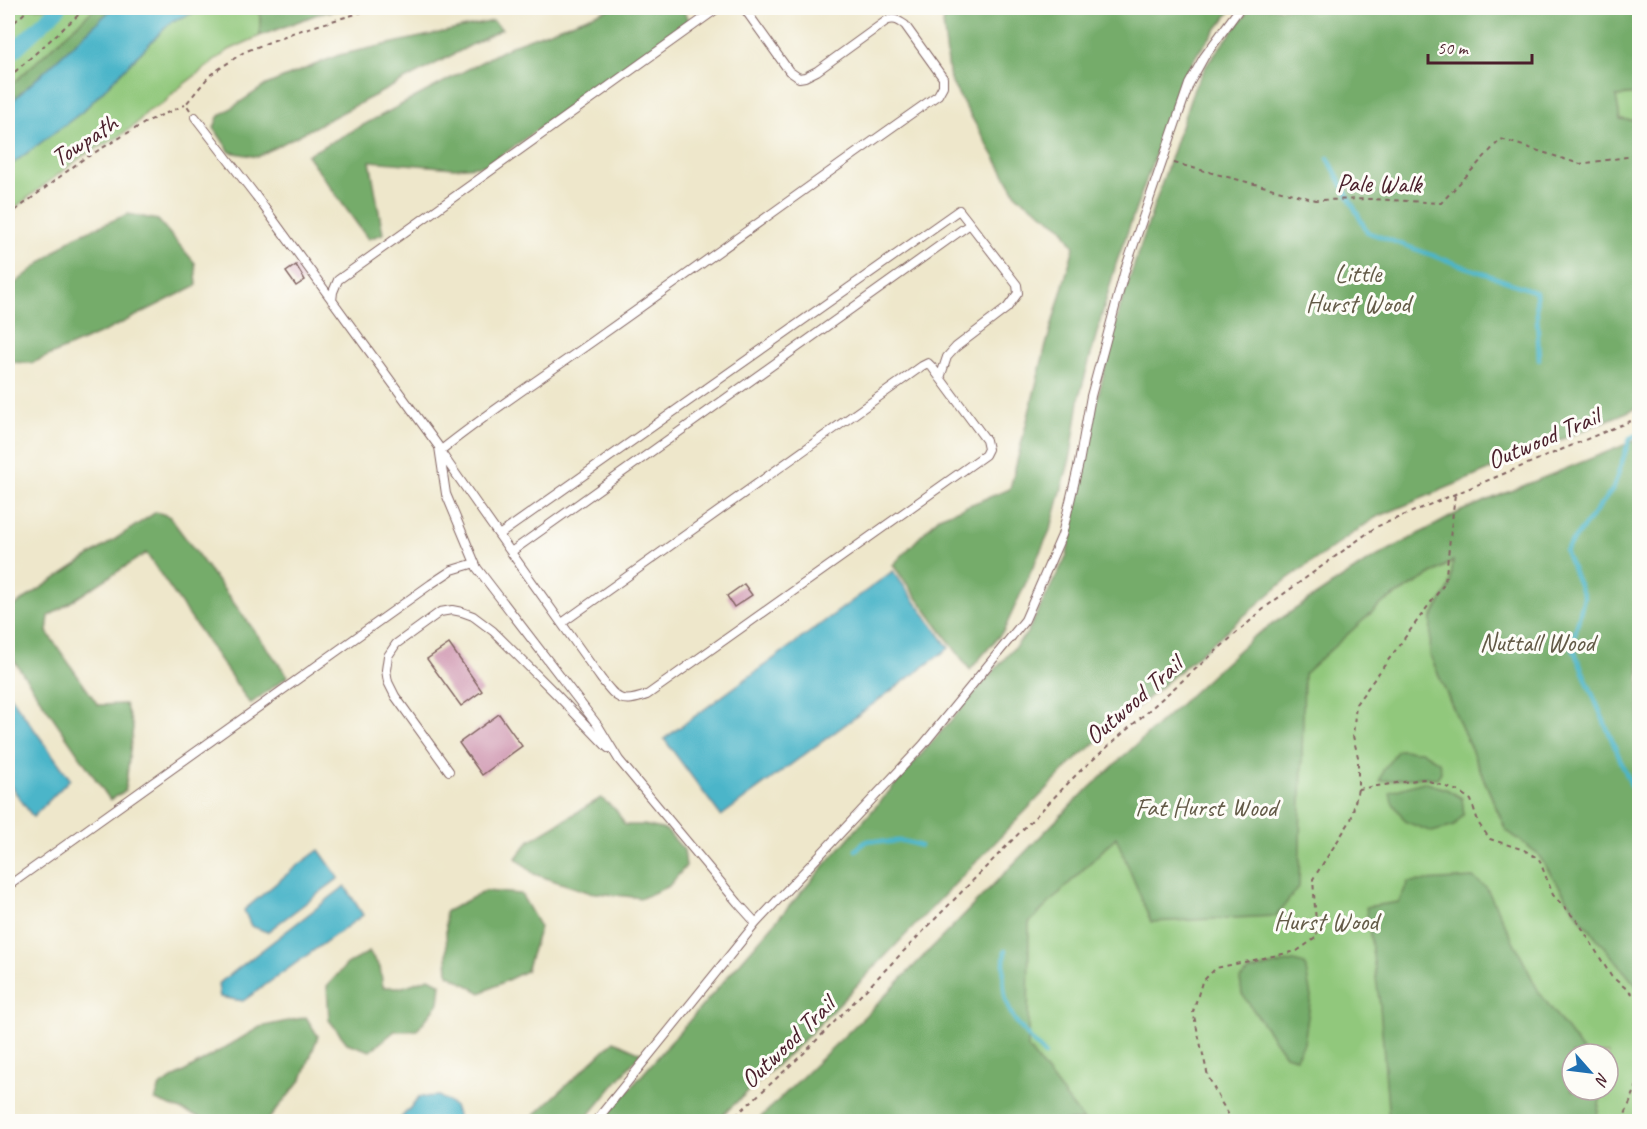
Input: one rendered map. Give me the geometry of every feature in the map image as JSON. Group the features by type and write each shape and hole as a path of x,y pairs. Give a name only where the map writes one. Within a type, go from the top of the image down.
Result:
{"lane":[{"path":"332,301 338,280 718,8"},
{"path":"440,451 465,430 601,336 938,95 943,86 943,78 904,25 892,19 886,21 818,71 799,78 789,71 744,8"},
{"path":"595,1122 756,923 923,746 1025,620 1062,535 1079,462 1090,396 1125,270 1189,84 1204,57 1240,8"},
{"path":"195,117 256,196 439,447 446,494 477,568 599,727 619,760"},
{"path":"499,535 959,210 1017,285 1018,293 1007,308 956,346 947,357 940,378"},
{"path":"511,552 970,224"},
{"path":"440,451 511,552 562,623 615,696 621,700 628,700 647,695 985,455 988,449 986,440 928,363 562,623"},
{"path":"8,886 431,584 452,570 475,563"},
{"path":"449,771 395,696 388,682 386,670 388,656 396,644 441,612 452,610 473,616 493,631 556,694 619,760 756,923"}],"path":[{"path":"8,28 30,8"},
{"path":"8,78 86,8"},
{"path":"195,117 186,104 210,75 244,52 295,32 376,8"},
{"name":"Towpath","path":"8,216 82,160 148,121 186,104"},
{"name":"Pale Walk","path":"1163,160 1316,200 1371,199 1442,203 1501,139 1580,164 1640,155"},
{"name":"Outwood Trail","path":"729,1122 804,1053 1079,772 1267,606 1376,527 1640,417"},
{"path":"1233,1122 1208,1076 1193,1012 1202,982 1216,968 1297,951 1317,937 1313,879 1351,820 1358,789 1358,757 1353,736 1356,704 1445,583 1455,494"},
{"path":"1358,789 1423,779 1458,791 1471,800 1479,824 1490,839 1524,850 1539,859 1553,894 1579,923 1611,976 1640,1000"},
{"path":"1622,1122 1640,1078"}],"green space":[{"path":"8,8 113,8 8,105"},
{"path":"95,8 113,8 8,105 8,88"},
{"path":"206,8 260,8 260,36 229,50 175,91 164,103 148,111 135,125 117,138 84,155 8,213 8,167 82,112 172,21"},
{"path":"260,8 348,8 318,14 260,36"},
{"path":"612,8 682,8 689,21 488,165 454,168 370,161 383,234 368,239 307,155 515,44"},
{"path":"948,8 1233,8 1197,54 1181,83 1116,264 1080,394 1071,455 1051,528 1004,630 970,670 893,565 939,517 1010,489 1045,349 1074,247 1062,227 1017,196 950,80 943,23"},
{"name":"Little Hurst Wood","path":"1251,8 1639,8 1639,94 1616,96 1620,119 1639,121 1639,407 1375,518 1286,580 1073,762 805,1039 716,1121 602,1121 1027,633 1067,555 1093,417 1120,307 1194,88 1209,61"},
{"path":"493,21 502,29 257,157 230,152 214,128 218,117 266,85 339,55"},
{"path":"1639,94 1639,121 1620,119 1615,96"},
{"path":"128,214 158,220 195,263 197,285 108,330 32,363 8,362 8,289 74,237"},
{"path":"1639,439 1639,989 1581,919 1537,853 1506,830 1430,655 1431,619 1450,587 1453,561 1381,604 1304,674 1299,887 1276,916 1151,922 1116,837 1029,923 1028,1048 1084,1121 757,1121 872,1009 1072,804 1253,637 1365,563 1461,511"},
{"path":"156,512 169,516 288,676 250,704 146,553 49,616 47,632 98,705 125,704 133,727 125,791 110,800 8,652 8,610"},
{"name":"Hurst Wood","path":"1454,561 1450,587 1431,619 1481,773 1506,830 1537,853 1581,919 1639,989 1639,1121 827,1122 1116,837 1381,604"},
{"path":"1398,750 1421,751 1439,762 1441,772 1437,778 1380,781 1383,770"},
{"path":"1423,782 1446,789 1462,798 1464,814 1454,826 1432,832 1406,822 1392,802 1390,792"},
{"path":"601,798 616,810 625,825 644,825 666,830 684,850 686,866 669,886 642,898 588,892 534,874 516,858 529,841"},
{"path":"1473,878 1486,887 1539,992 1576,1042 1560,1042 1560,1102 1600,1102 1596,1121 1389,1121 1380,1006 1366,907 1399,902 1408,882"},
{"path":"485,891 521,894 540,927 526,971 481,993 448,974 445,912"},
{"path":"369,952 380,967 383,987 403,987 429,978 441,984 439,1003 417,1030 395,1031 370,1051 347,1043 329,1020 327,986 347,964"},
{"path":"1293,961 1305,964 1311,997 1304,1043 1296,1058 1285,1055 1242,994 1240,979 1250,971"},
{"path":"306,1017 318,1036 302,1079 267,1121 210,1121 155,1100 160,1086 260,1027"},
{"path":"614,1041 641,1053 584,1121 528,1121"}],"water":[{"path":"113,8 206,8 172,21 82,112 8,167 8,105"},
{"path":"893,571 949,648 721,816 664,739"},
{"path":"8,693 70,779 33,817 8,782"},
{"path":"319,850 339,878 267,932 251,926 244,910"},
{"path":"345,886 363,915 243,1001 220,997 218,984"},
{"path":"439,1096 454,1106 459,1121 398,1121 420,1097"}],"building":[{"path":"296,265 305,280 296,286 286,272"},
{"path":"744,584 752,595 734,607 727,596"},
{"path":"449,644 482,691 461,706 427,659"},
{"path":"499,714 522,746 482,775 459,743"}],"waterway":[{"path":"8,56 59,8"},
{"path":"1328,158 1367,232 1536,292 1539,360"},
{"path":"1640,434 1630,438 1613,489 1565,551 1584,597 1572,646 1640,806"},
{"path":"856,850 870,840 903,841 920,846"},
{"path":"1005,951 1004,985 1009,1009 1020,1027 1045,1055"}],"park label":[{"name":"Nuttall Wood","path":"1537,642"},
{"name":"Fat Hurst Wood","path":"1206,807"}]}
